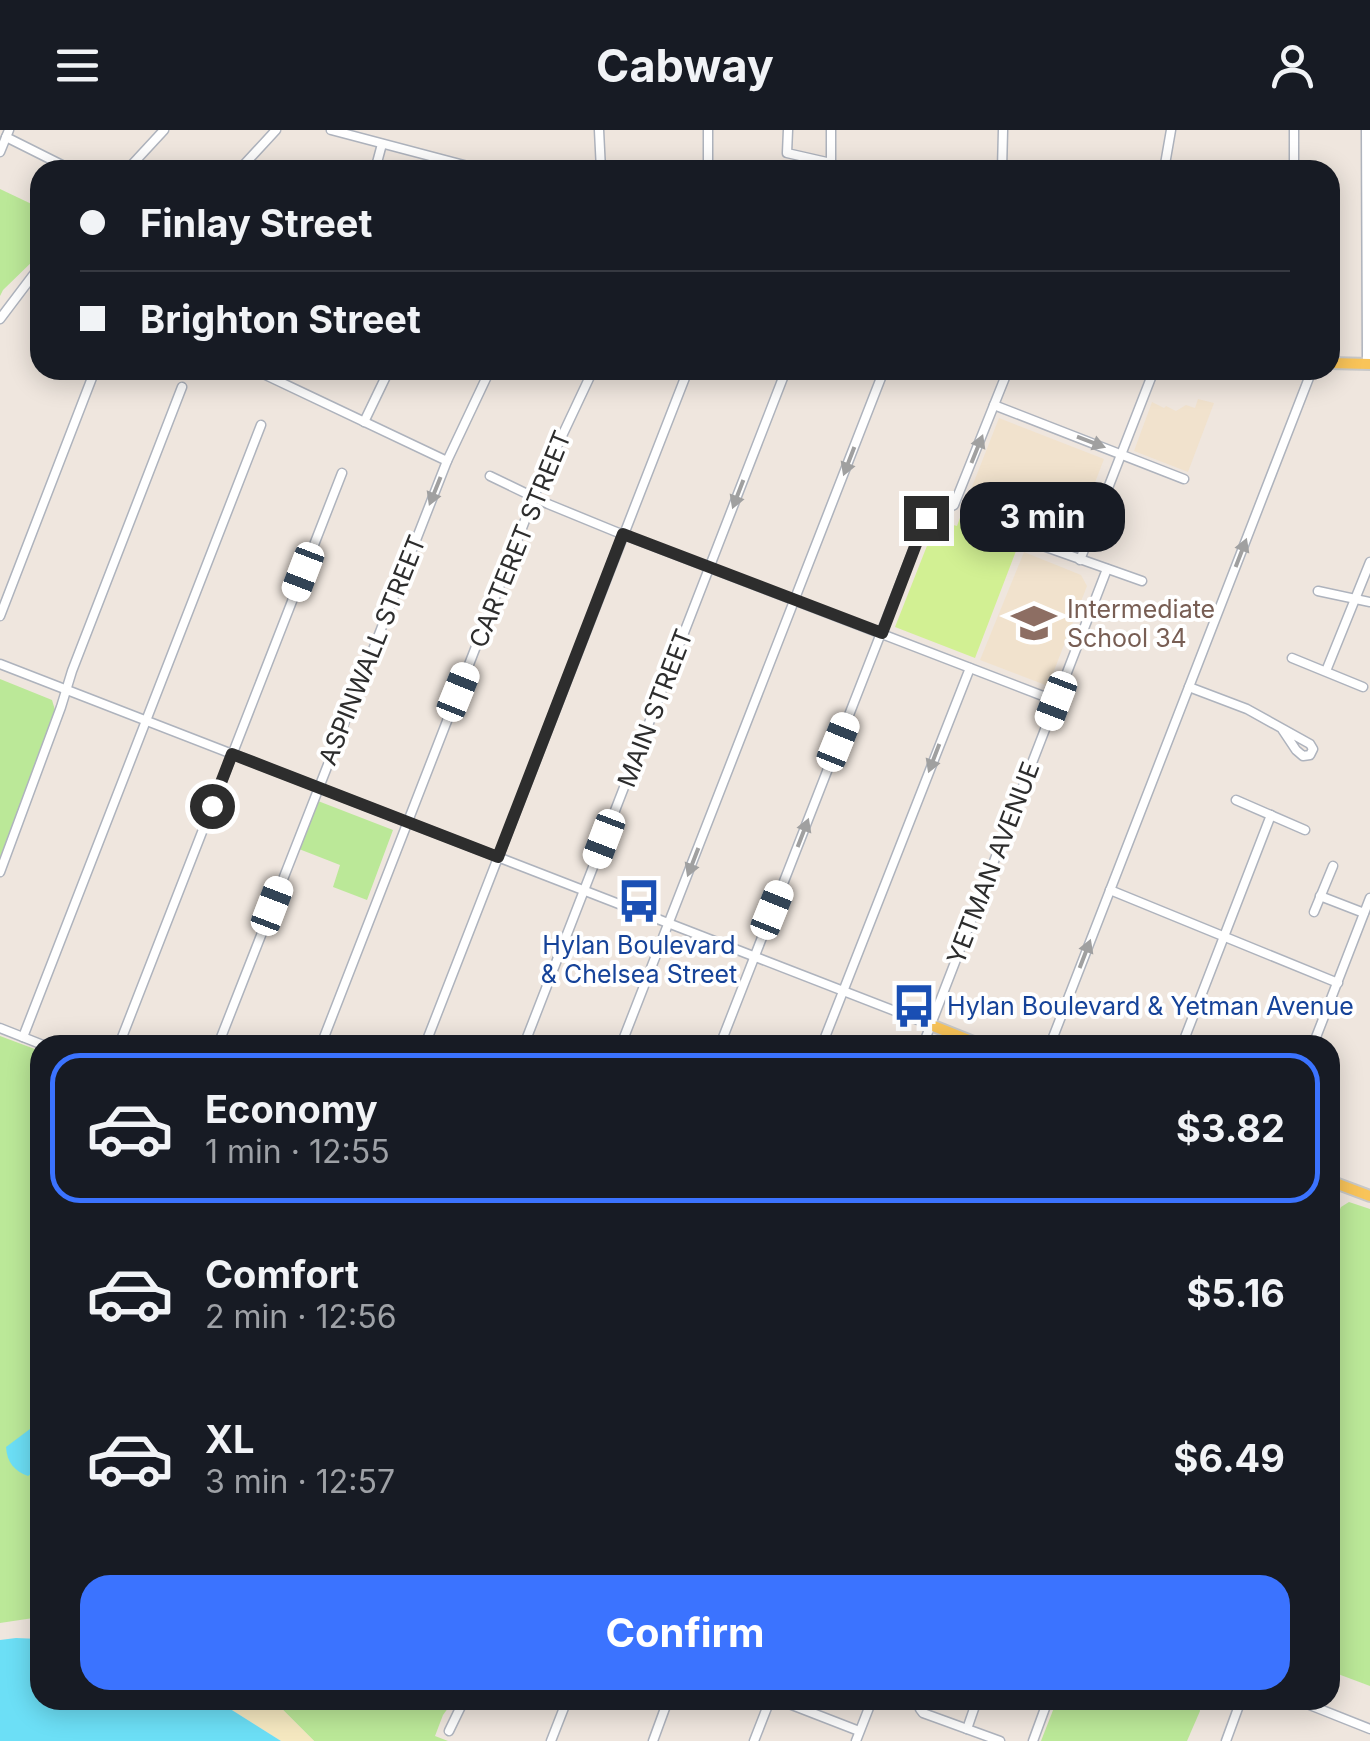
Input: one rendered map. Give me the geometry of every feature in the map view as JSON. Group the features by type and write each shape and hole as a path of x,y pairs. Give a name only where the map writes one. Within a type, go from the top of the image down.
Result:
{"main road":[{"path":"1340,363 1368,364"},
{"path":"930,1025 956,1035"},
{"path":"1340,1184 1370,1196"}],"street":[{"path":"136,160 162,130"},
{"path":"249,160 276,130"},
{"path":"330,130 440,160"},
{"path":"600,130 601,160"},
{"path":"708,130 708,160"},
{"path":"788,130 787,153 809,160"},
{"path":"830,130 831,160"},
{"path":"1002,130 1002,160"},
{"path":"1166,160 1171,130"},
{"path":"1294,130 1294,160"},
{"path":"1366,130 1368,364"},
{"path":"0,152 8,133 55,160"},
{"path":"378,160 382,144"},
{"path":"0,319 30,280"},
{"path":"0,616 91,380"},
{"path":"276,380 447,462"},
{"path":"364,422 384,380"},
{"name":"ASPINWALL STREET","path":"222,1035 447,462 485,380"},
{"name":"CARTERET STREET","path":"325,1035 534,497 588,380"},
{"path":"429,1035 684,380"},
{"name":"MAIN STREET","path":"528,1035 782,380"},
{"path":"625,1035 880,380"},
{"path":"724,1035 926,518 954,505 1004,380"},
{"path":"1080,560 1150,380"},
{"path":"1054,1035 1308,380"},
{"path":"0,872 182,388"},
{"path":"994,405 1184,479"},
{"path":"23,1037 261,425"},
{"path":"123,1035 342,473"},
{"path":"490,476 623,534 1056,701"},
{"path":"1029,541 1142,581"},
{"path":"1326,672 1370,562"},
{"name":"YETMAN AVENUE","path":"926,1035 1106,569"},
{"path":"1318,591 1370,602"},
{"path":"1292,658 1363,687"},
{"path":"0,664 930,1025"},
{"path":"826,1035 970,668"},
{"path":"1189,687 1239,706 1282,729"},
{"path":"1236,800 1306,830"},
{"path":"1186,1035 1271,815"},
{"path":"1314,912 1332,866"},
{"path":"1110,890 1338,983"},
{"path":"1320,896 1364,913"},
{"path":"1317,1035 1364,927 1370,898"},
{"path":"0,1028 30,1040"},
{"path":"449,1732 459,1710"},
{"path":"551,1741 563,1710"},
{"path":"653,1741 664,1710"},
{"path":"754,1741 766,1710"},
{"path":"801,1710 858,1736 868,1710"},
{"path":"920,1710 1000,1741"},
{"path":"967,1728 973,1710"},
{"path":"1032,1741 1044,1710"},
{"path":"1226,1741 1237,1710"},
{"path":"1323,1710 1370,1728"}],"shaded area":[{"path":"1198,399 1214,403 1188,472 1134,451 1152,402 1176,411 1186,405 1195,408"},
{"path":"999,418 1104,459 1070,548 964,507"},
{"name":"Intermediate School 34","path":"1024,552 1081,575 1087,586 1048,686 980,660"}],"green space":[{"path":"0,189 30,203 30,264 0,296"},
{"path":"964,507 1024,530 975,658 895,627 934,528 943,522 957,526"},
{"path":"0,679 52,700 55,710 0,859"},
{"path":"318,801 393,830 367,900 333,887 340,865 299,849"},
{"path":"0,1036 30,1047 30,1618 0,1623"},
{"path":"1349,1202 1370,1209 1370,1686 1340,1675 1341,1207"},
{"path":"283,1710 447,1710 435,1736 448,1741 314,1741"},
{"path":"1053,1710 1200,1711 1187,1741 1041,1741"}],"sand":[{"path":"232,1710 283,1710 314,1741 281,1741"}],"water":[{"path":"30,1429 30,1474 12,1465 6,1447"},
{"path":"30,1639 30,1710 232,1710 281,1741 0,1741 0,1640"}],"place":[{"name":"Intermediate School 34","path":"1034,623"},
{"name":"Hylan Boulevard & Chelsea Street","path":"639,901"},
{"name":"Hylan Boulevard & Yetman Avenue","path":"914,1006"}],"route":[{"path":"212,806 232,754 498,857 623,534 882,633 926,518"}]}
